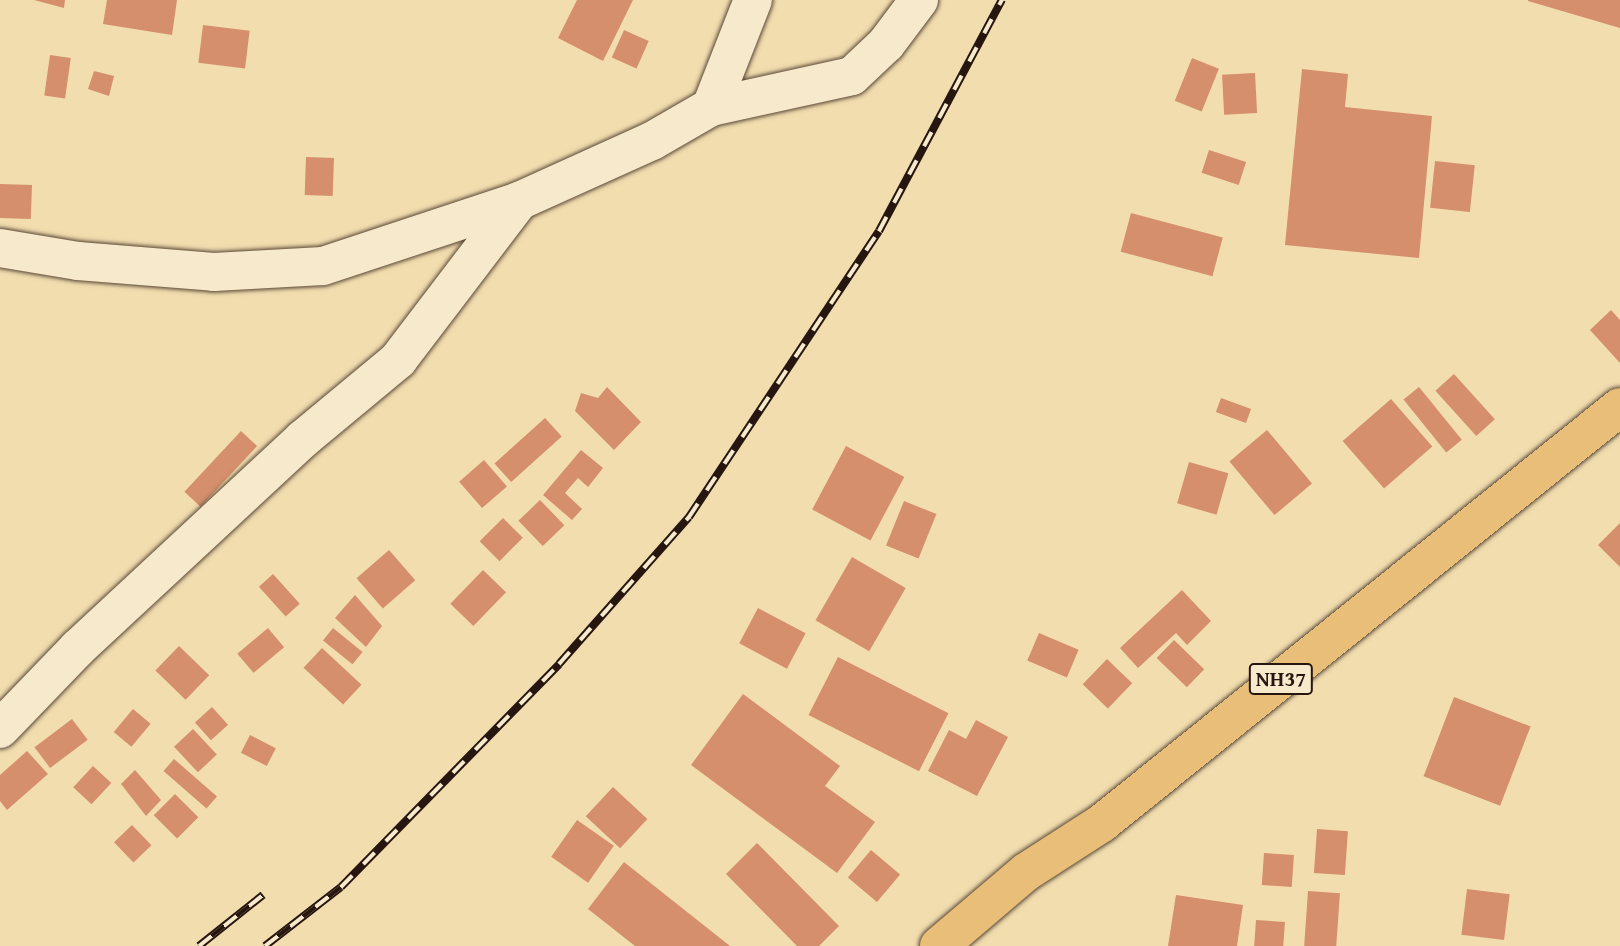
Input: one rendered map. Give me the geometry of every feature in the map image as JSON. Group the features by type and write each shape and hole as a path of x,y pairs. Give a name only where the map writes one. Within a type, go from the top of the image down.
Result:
{"highway":[{"name":"NH37","path":"939,946 1026,872 1102,823 1620,407"}],"street":[{"path":"711,107 753,0"},
{"path":"0,248 78,261 214,272 323,266 519,201 652,141 711,107 852,76 886,44 919,0"},
{"path":"0,729 78,648 303,439 398,360 519,201"}],"building":[{"path":"34,0 65,0 64,8"},
{"path":"107,0 177,0 172,35 103,24"},
{"path":"577,0 633,0 603,61 558,38"},
{"path":"1620,0 1620,28 1528,1"},
{"path":"203,25 250,31 245,68 198,63"},
{"path":"624,30 649,41 636,68 612,57"},
{"path":"50,55 71,58 65,99 44,96"},
{"path":"1192,58 1219,69 1202,112 1175,101"},
{"path":"1302,69 1348,74 1345,107 1432,116 1419,258 1285,245"},
{"path":"94,71 114,76 109,96 88,89"},
{"path":"1255,73 1257,113 1224,115 1222,75"},
{"path":"1209,150 1246,162 1239,185 1202,173"},
{"path":"306,157 334,158 333,196 305,195"},
{"path":"1435,161 1475,165 1470,212 1430,208"},
{"path":"0,184 32,185 31,219 0,218"},
{"path":"1131,213 1223,238 1212,276 1121,252"},
{"path":"1611,310 1620,320 1620,363 1590,330"},
{"path":"1454,374 1495,419 1476,436 1435,391"},
{"path":"607,387 641,422 614,450 575,411 581,393 598,398"},
{"path":"1419,387 1462,440 1446,452 1403,400"},
{"path":"1221,398 1251,409 1246,423 1216,412"},
{"path":"1391,399 1432,447 1384,489 1343,441"},
{"path":"545,418 562,437 511,482 494,464"},
{"path":"1267,430 1312,484 1274,515 1229,461"},
{"path":"241,431 257,446 200,507 184,492"},
{"path":"846,446 904,477 870,541 812,510"},
{"path":"581,450 603,468 588,487 578,478 565,493 582,509 572,520 543,495"},
{"path":"484,460 507,486 482,508 459,482"},
{"path":"1189,462 1228,473 1217,515 1177,503"},
{"path":"540,500 564,525 543,546 518,521"},
{"path":"904,501 936,514 918,559 886,546"},
{"path":"503,518 523,538 499,561 480,541"},
{"path":"1620,523 1620,567 1598,545"},
{"path":"389,550 415,580 383,608 357,578"},
{"path":"852,557 906,588 869,651 816,620"},
{"path":"483,570 506,592 473,626 450,604"},
{"path":"273,574 300,604 286,616 259,587"},
{"path":"1182,590 1211,621 1187,645 1176,633 1138,668 1120,648"},
{"path":"355,595 382,626 366,647 335,618"},
{"path":"758,608 806,633 787,669 739,643"},
{"path":"268,628 284,647 253,673 237,654"},
{"path":"333,628 363,652 352,664 323,640"},
{"path":"1039,633 1079,650 1067,677 1027,661"},
{"path":"1174,640 1204,669 1187,687 1157,658"},
{"path":"179,646 209,675 186,700 155,670"},
{"path":"322,648 361,685 343,705 304,668"},
{"path":"838,657 948,713 919,771 808,715"},
{"path":"1107,659 1132,683 1108,708 1083,684"},
{"path":"743,694 840,766 825,786 875,822 837,873 691,765"},
{"path":"1454,697 1531,726 1500,806 1424,776"},
{"path":"212,707 228,725 211,740 195,722"},
{"path":"133,709 151,724 131,747 114,732"},
{"path":"72,719 88,740 50,768 34,747"},
{"path":"976,720 1008,737 977,796 928,771 949,730 966,739"},
{"path":"193,729 217,755 198,772 174,747"},
{"path":"250,735 276,748 267,766 241,753"},
{"path":"27,751 48,774 7,810 0,801 0,775"},
{"path":"174,759 217,796 207,808 164,771"},
{"path":"93,766 111,783 92,804 73,787"},
{"path":"135,770 161,800 146,816 121,784"},
{"path":"613,787 647,819 620,848 586,816"},
{"path":"175,794 198,817 177,839 154,815"},
{"path":"577,820 614,846 588,883 551,857"},
{"path":"132,825 151,845 133,863 114,842"},
{"path":"1317,829 1348,831 1345,875 1314,873"},
{"path":"757,843 839,926 819,946 797,946 726,874"},
{"path":"871,850 900,874 877,902 848,878"},
{"path":"1264,853 1294,855 1292,887 1262,885"},
{"path":"624,862 730,946 635,946 588,909"},
{"path":"1467,889 1510,894 1504,940 1461,935"},
{"path":"1308,891 1340,893 1336,946 1304,946"},
{"path":"1176,895 1243,905 1237,946 1168,946"},
{"path":"1256,920 1285,922 1283,946 1254,946"}],"railway":[{"path":"265,946 341,887 559,664 689,517 879,231 1002,0"},
{"path":"199,946 263,895"}]}
